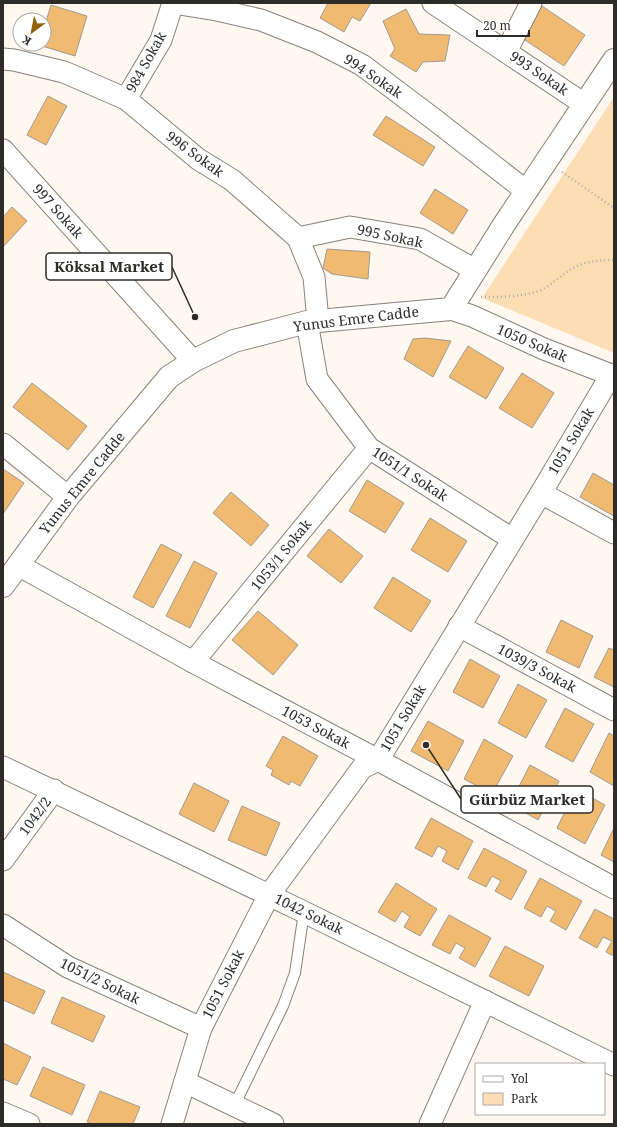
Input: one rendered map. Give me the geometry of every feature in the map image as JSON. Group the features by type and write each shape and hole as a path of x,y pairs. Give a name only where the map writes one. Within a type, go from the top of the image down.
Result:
{"street":[{"name":"984 Sokak","path":"126,98 161,40 173,3"},
{"name":"994 Sokak","path":"173,3 217,10 261,20 317,42 362,65 436,120 526,191"},
{"name":"993 Sokak","path":"433,3 584,104"},
{"path":"506,52 532,3"},
{"name":"996 Sokak","path":"3,59 14,60 64,72 126,98 198,159 232,180 298,238 314,277 312,322"},
{"path":"451,309 526,191 614,60"},
{"name":"997 Sokak","path":"3,150 192,361"},
{"name":"995 Sokak","path":"298,238 350,227 420,239 475,270"},
{"name":"Yunus Emre Cadde","path":"8,576 68,498 169,378 192,361 234,340 312,322 451,309"},
{"name":"1050 Sokak","path":"451,309 472,316 544,349 612,375"},
{"name":"1051/1 Sokak","path":"312,322 317,379 369,448 512,539"},
{"name":"1051 Sokak","path":"172,1124 201,1028 270,895 362,768 378,760 612,375"},
{"path":"3,444 68,498"},
{"name":"1053/1 Sokak","path":"193,662 369,448"},
{"path":"541,493 614,533"},
{"name":"1053 Sokak","path":"8,576 193,662 614,888"},
{"name":"1039/3 Sokak","path":"459,626 614,710"},
{"name":"1042 Sokak","path":"3,766 270,895 614,1065"},
{"name":"1042/2","path":"3,860 54,790"},
{"name":"1051/2 Sokak","path":"3,925 68,967 201,1028"},
{"path":"430,1124 485,1001"},
{"path":"185,1082 273,1124"},
{"path":"3,1113 29,1124"}],"lane":[{"path":"234,1106 283,1006 295,973 304,912"}],"path":[{"path":"562,172 614,208"},
{"path":"481,297 513,296 537,291 549,285 575,267 598,260 614,260"}],"green space":[{"path":"614,97 614,353 482,298"}],"building":[{"path":"328,3 371,3 360,21 352,17 344,32 320,18"},
{"path":"51,5 87,16 75,56 52,49 52,12 49,12"},
{"path":"542,6 585,35 564,66 522,38"},
{"path":"406,9 419,34 450,35 445,61 423,62 416,72 390,56 395,49 383,21"},
{"path":"48,96 67,106 46,145 27,135"},
{"path":"386,116 435,147 423,166 373,135"},
{"path":"435,189 468,210 453,234 420,213"},
{"path":"12,207 27,221 3,247 3,217"},
{"path":"327,249 370,252 368,279 332,274 323,268"},
{"path":"425,338 451,341 433,377 404,359 413,339"},
{"path":"468,346 504,368 486,399 449,377"},
{"path":"522,373 554,393 532,428 499,408"},
{"path":"32,383 87,426 68,450 13,407"},
{"path":"3,469 24,483 3,514"},
{"path":"593,473 614,485 614,516 580,497"},
{"path":"367,480 404,503 385,533 349,511"},
{"path":"231,492 269,525 251,546 213,513"},
{"path":"430,518 467,541 448,572 411,550"},
{"path":"329,529 363,556 341,583 307,556"},
{"path":"161,544 182,555 153,608 133,597"},
{"path":"194,561 217,573 190,628 166,616"},
{"path":"393,577 431,601 411,632 374,608"},
{"path":"258,611 298,645 273,675 232,640"},
{"path":"561,620 593,636 579,668 546,652"},
{"path":"609,648 614,650 614,687 594,677"},
{"path":"470,659 500,676 483,708 453,692"},
{"path":"518,684 547,700 526,738 498,723"},
{"path":"565,708 594,724 573,762 545,747"},
{"path":"428,721 464,741 448,771 411,751"},
{"path":"609,733 614,736 614,786 590,772"},
{"path":"283,736 318,756 300,786 291,781 289,785 271,775 273,770 266,766"},
{"path":"484,739 513,756 492,794 464,779"},
{"path":"530,765 559,781 538,820 510,804"},
{"path":"194,783 229,801 214,832 179,814"},
{"path":"576,789 605,805 585,844 557,828"},
{"path":"242,806 280,823 266,856 228,840"},
{"path":"431,818 473,841 458,870 442,861 447,851 438,846 432,857 415,848"},
{"path":"614,828 614,862 601,855"},
{"path":"484,848 527,871 511,900 495,891 501,881 492,876 486,887 468,878"},
{"path":"540,878 582,901 566,930 550,921 556,911 547,906 541,917 524,908"},
{"path":"396,883 437,909 420,936 404,927 410,917 402,911 395,922 378,912"},
{"path":"595,909 614,919 614,956 606,952 612,941 603,937 597,948 579,938"},
{"path":"449,915 491,938 475,967 459,958 465,948 456,943 450,954 432,945"},
{"path":"505,946 544,966 529,996 489,976"},
{"path":"3,972 45,991 34,1014 3,1000"},
{"path":"62,997 105,1016 93,1042 51,1023"},
{"path":"3,1043 31,1057 17,1085 3,1079"},
{"path":"43,1067 85,1085 72,1115 30,1096"},
{"path":"100,1091 140,1107 133,1124 92,1124 87,1122"}],"place":[{"name":"Köksal Market","path":"195,317"},
{"name":"Gürbüz Market","path":"426,745"}]}
